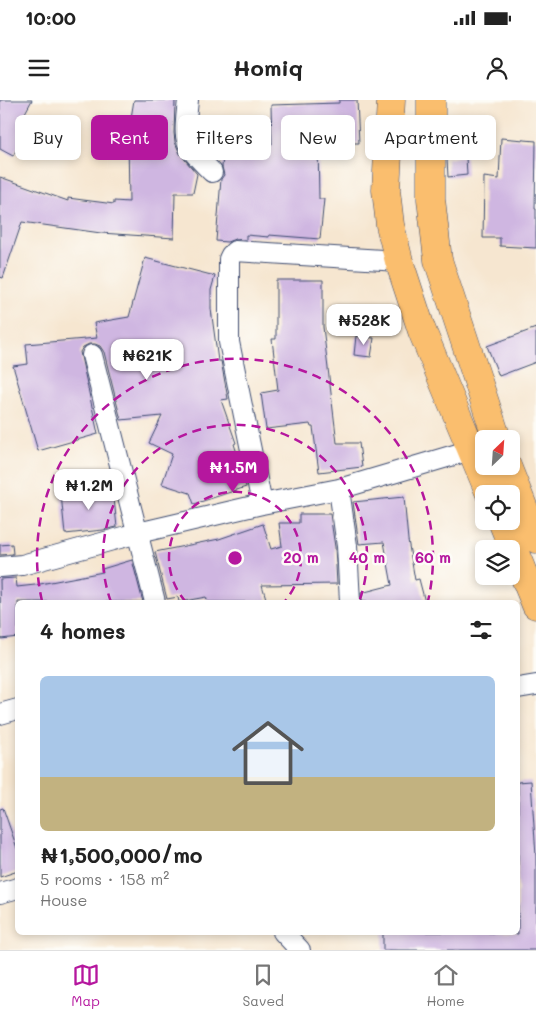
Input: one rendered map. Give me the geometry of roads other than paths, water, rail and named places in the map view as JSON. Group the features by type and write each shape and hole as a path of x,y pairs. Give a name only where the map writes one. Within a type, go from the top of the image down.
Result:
{"main road":[{"path":"391,100 386,190 390,225 422,331 486,485"},
{"path":"431,100 431,199 438,260 494,430"},
{"path":"511,475 536,539"},
{"path":"506,530 536,605"}],"street":[{"path":"188,100 185,133 187,143 212,172"},
{"path":"262,504 230,342 228,282 231,254 235,252 399,260"},
{"path":"92,355 154,600"},
{"path":"0,566 22,565 138,534 338,488 471,450"},
{"path":"338,488 347,546 350,600"},
{"path":"520,688 536,685"},
{"path":"0,714 15,710"},
{"path":"0,894 15,889"},
{"path":"286,935 300,950"}]}
